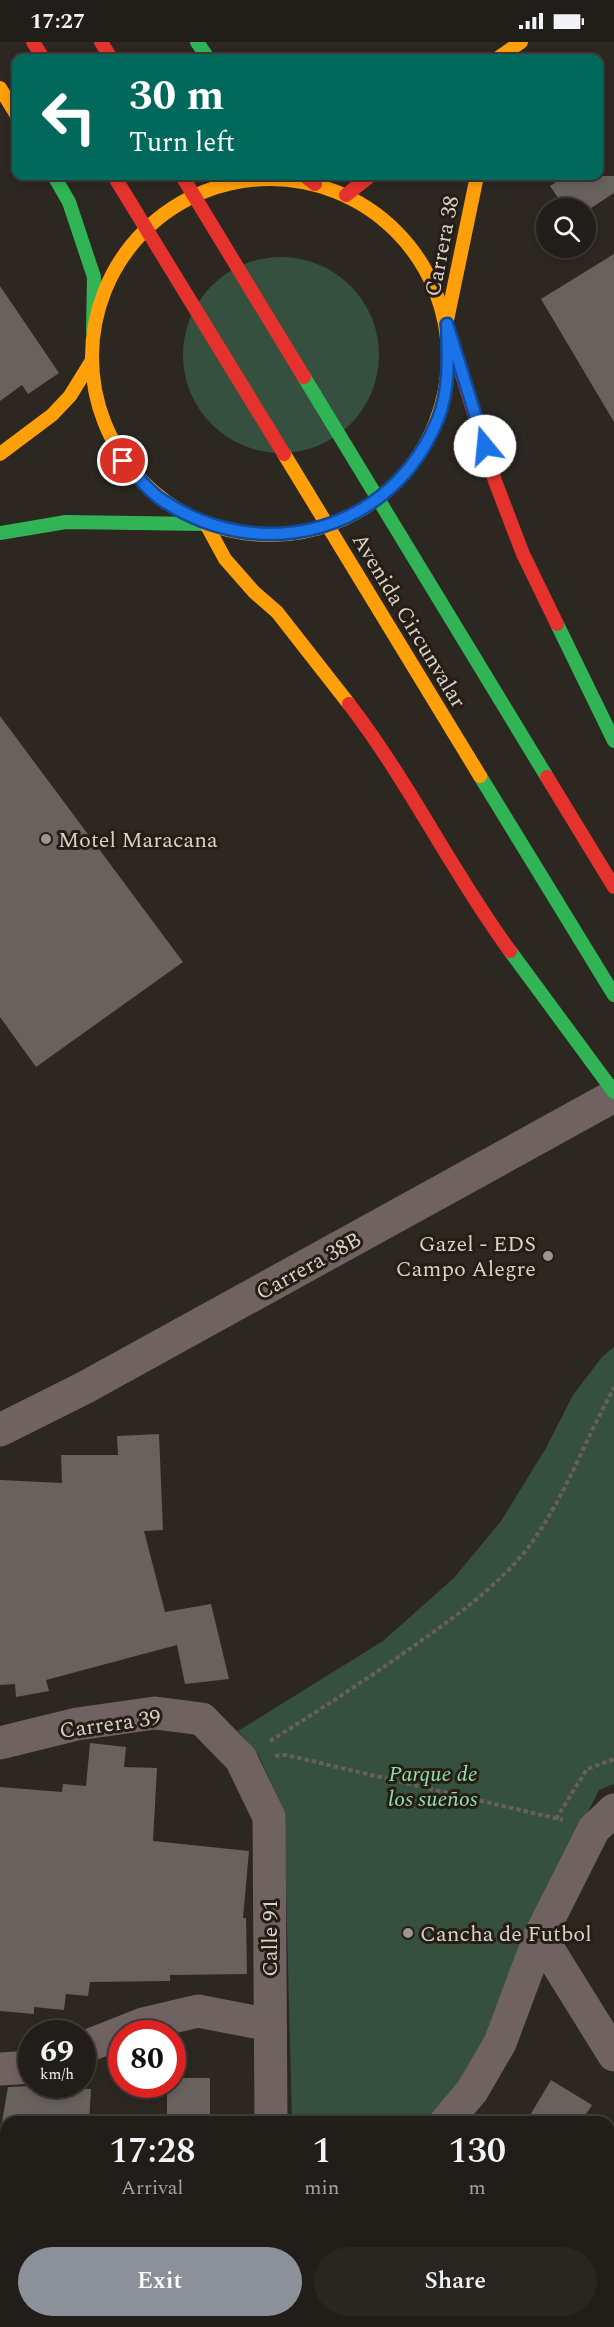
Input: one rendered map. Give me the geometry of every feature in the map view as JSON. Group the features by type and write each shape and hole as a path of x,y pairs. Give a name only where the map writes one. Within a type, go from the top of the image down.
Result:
{"main road":[{"path":"504,54 523,42"},
{"path":"0,88 12,108"},
{"path":"56,180 69,202 93,277 91,362 100,414 123,461 160,499 206,524 225,559 254,592 277,612 361,720 416,804 474,902 614,1094"},
{"name":"Avenida Circunvalar","path":"116,180 614,995"},
{"name":"Avenida Circunvalar","path":"184,180 614,887"},
{"path":"93,331 107,283 135,242 171,208 217,187 256,180"},
{"path":"310,180 345,195 382,217 412,247 434,284 495,481 523,554 614,741"},
{"path":"345,195 365,180"},
{"name":"Carrera 38","path":"447,324 467,213 476,180"},
{"path":"0,532 66,522 206,524 252,535 299,533 344,520 385,494 416,459 439,418 449,371 447,324"},
{"path":"0,454 52,415 70,396 91,362"}],"street":[{"name":"Carrera 38B","path":"0,1430 84,1388 614,1094"},
{"name":"Carrera 39","path":"0,1743 77,1724 155,1713 202,1719 241,1759"},
{"name":"Calle 91","path":"241,1759 269,1817 271,2116"},
{"path":"451,2116 472,2091 500,2043 540,1936 604,1819"},
{"path":"540,1936 614,2054"},
{"path":"96,2042 143,2024 198,2011 270,2025"},
{"path":"0,2069 18,2068"}],"path":[{"path":"241,1759 397,1658 460,1612 497,1581 532,1542 553,1509 614,1388"},
{"path":"241,1759 286,1755 556,1819 604,1819"},
{"path":"556,1819 587,1769 614,1759"}],"green space":[{"path":"281,257 309,261 327,269 343,279 357,293 375,327 379,355 375,383 367,401 357,417 343,431 309,449 281,453 253,449 235,441 219,431 205,417 187,383 183,355 187,327 195,309 205,293 219,279 253,261"},
{"name":"Parque de los sueños","path":"614,1347 614,1784 599,1790 530,1926 485,2040 460,2087 433,2116 292,2116 284,1811 259,1756 238,1731 383,1641 454,1578 501,1521 546,1448 573,1395 602,1357"}],"building":[{"path":"603,176 614,176 614,193 596,205 596,198 558,198 550,186 559,180 603,180"},
{"path":"614,254 614,422 541,299"},
{"path":"0,286 59,373 28,394 22,385 0,401"},
{"name":"Motel Maracana","path":"0,716 183,962 36,1067 0,1017"},
{"path":"159,1434 163,1530 144,1531 165,1612 211,1604 229,1679 185,1684 177,1645 46,1680 49,1691 16,1697 15,1684 0,1685 0,1480 62,1483 61,1455 118,1455 117,1436"},
{"path":"90,1743 126,1747 124,1767 157,1768 153,1841 249,1851 243,1918 246,1918 247,1974 170,1975 170,1981 90,1982 88,1996 66,1994 64,2010 34,2007 34,2014 0,2011 0,1787 62,1792 63,1784 86,1786"},
{"path":"186,2078 210,2078 210,2116 167,2116 167,2098 186,2098"},
{"path":"551,2080 592,2105 585,2116 530,2116"},
{"path":"8,2087 18,2087 18,2098 90,2098 89,2116 3,2116"}],"traffic: fast":[{"path":"197,42 205,54"},
{"path":"56,180 69,202 94,277 93,331"},
{"path":"304,377 547,777"},
{"path":"0,533 66,522 204,524"},
{"path":"557,624 614,741"},
{"path":"480,776 614,995"},
{"path":"510,951 614,1092"}],"traffic: slow":[{"path":"504,54 521,42"},
{"path":"0,88 12,108"},
{"path":"253,180 235,182 202,193 186,200 157,219 132,244 122,258 100,305 95,322 92,357 95,392 100,409 122,456 132,470 157,495 186,514 202,521 235,532 253,534 305,532 354,514 383,495 396,483 408,470 427,441 445,392 448,357"},
{"path":"287,180 322,187 354,200 383,219 408,244 427,273 440,305 445,322 448,357"},
{"path":"447,320 476,180"},
{"path":"0,454 52,415 70,396 91,362"},
{"path":"284,454 480,776"},
{"path":"206,524 225,559 254,592 277,612 349,704"}],"traffic: jam":[{"path":"33,42 40,54"},
{"path":"101,42 108,54"},
{"path":"116,180 284,454"},
{"path":"184,180 304,377"},
{"path":"310,180 315,184"},
{"path":"346,195 365,180"},
{"path":"446,324 495,481 523,554 557,624"},
{"path":"349,704 391,764 469,890 510,951"},
{"path":"547,777 614,887"}],"place":[{"name":"Motel Maracana","path":"46,839"},
{"name":"Gazel - EDS Campo Alegre","path":"548,1256"},
{"name":"Cancha de Futbol","path":"408,1933"}],"route":[{"path":"123,461 160,499 206,524 252,535 299,533 344,520 385,494 416,459 439,418 449,371 447,324 485,446"}]}
